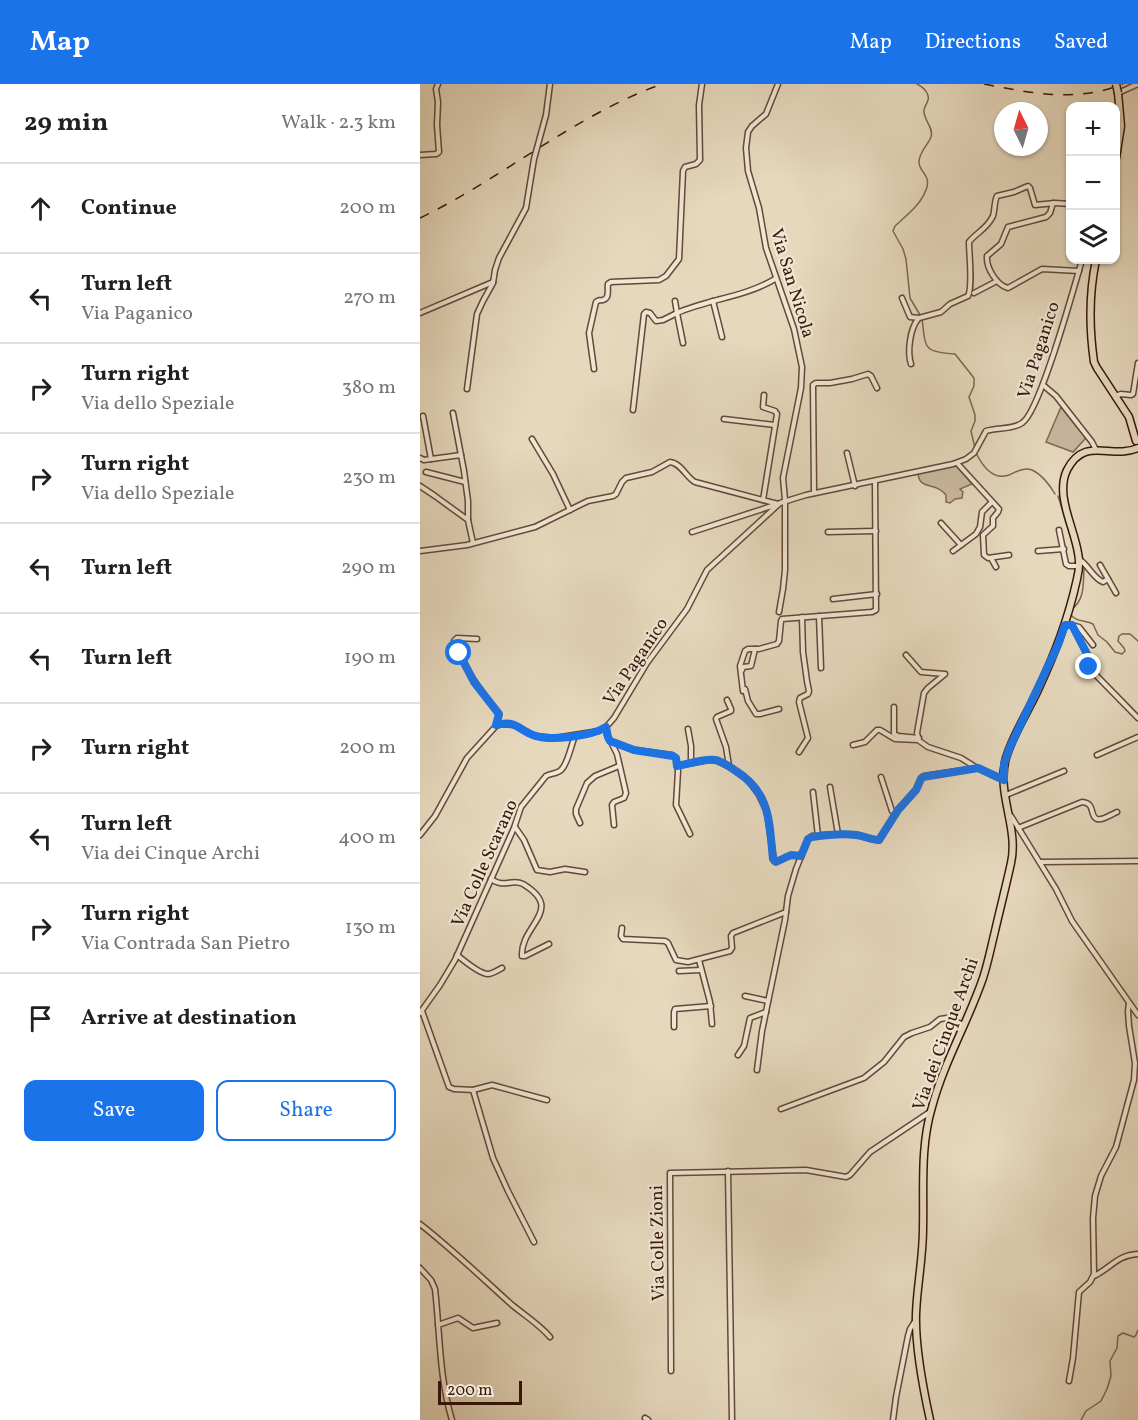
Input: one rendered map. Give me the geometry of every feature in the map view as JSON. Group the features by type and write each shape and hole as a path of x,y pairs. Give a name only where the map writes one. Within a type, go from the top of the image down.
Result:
{"main road":[{"path":"1116,84 1121,126 1116,156"},
{"path":"1095,264 1090,304 1094,361 1130,420 1137,441 1128,452 1096,450"},
{"path":"1130,420 1138,424"},
{"name":"Via dei Cinque Archi","path":"930,1420 922,1380 916,1320 923,1239 924,1153 930,1112 944,1070 985,972 1012,860 1013,836 1004,780 1004,764 1069,625 1079,562 1066,504 1064,481 1067,470 1077,457 1086,451 1096,450"}],"street":[{"path":"420,155 439,152 436,90 438,84"},
{"path":"467,389 477,317 494,282 498,260 526,208 534,157 546,113 550,84"},
{"path":"594,369 590,328 596,303 607,297 608,284 661,279 680,259 683,171 685,167 697,163 700,159 699,104 702,84"},
{"name":"Via San Nicola","path":"778,84 766,114 749,131 746,144 748,171 759,204 765,246 795,332 802,367 800,390 783,476 785,500"},
{"path":"1118,93 1138,84"},
{"path":"902,298 909,317 919,318 942,311 950,304 969,295 971,252 969,242 986,227 993,216 996,197 1028,186 1035,206 1066,204"},
{"path":"997,281 987,263 987,256 1001,244 1007,228 1046,217 1053,203"},
{"name":"Via Paganico","path":"692,532 785,500 957,463 972,455 987,431 1016,426 1025,422 1043,384 1081,264"},
{"name":"Via Paganico","path":"974,293 997,281 1001,286 1008,288 1042,269 1079,271"},
{"path":"633,410 644,314 649,312 655,320 660,321 677,313 758,288 775,279"},
{"path":"420,313 494,282"},
{"path":"675,301 683,343"},
{"path":"713,301 722,337"},
{"path":"911,364 909,359 911,332 919,318"},
{"path":"1115,396 1133,395 1138,366"},
{"path":"814,493 813,385 854,379 868,374 877,388"},
{"path":"1043,384 1059,399 1096,450"},
{"path":"763,500 777,412 763,407 764,395"},
{"path":"453,412 473,543"},
{"path":"423,416 430,459"},
{"path":"724,418 775,425"},
{"path":"532,439 553,474 570,510"},
{"path":"847,453 855,486"},
{"path":"420,458 423,460 461,455"},
{"path":"420,550 456,547 535,527 592,500 612,497 625,478 652,472 671,461 696,482 778,504"},
{"path":"957,463 999,511 993,518 992,527 984,534 982,540 984,555 991,558 1009,555"},
{"path":"426,472 465,482"},
{"path":"743,692 740,664 745,651 777,644 782,619 874,612 877,608 875,482"},
{"path":"420,486 468,520"},
{"path":"779,612 785,573 785,500"},
{"path":"953,551 977,533 982,512 992,502"},
{"name":"Via Paganico","path":"496,725 516,725 531,735 544,738 595,732 606,727 614,718 648,660 687,609 707,570 778,504"},
{"path":"941,523 961,545"},
{"path":"1059,530 1066,565 1084,563 1102,582 1108,579"},
{"path":"828,532 876,531"},
{"path":"1038,551 1064,549"},
{"path":"991,558 996,567"},
{"path":"1100,565 1116,592"},
{"path":"1096,576 1104,572"},
{"path":"833,598 877,594"},
{"path":"819,616 821,668"},
{"path":"799,752 808,738 799,703 800,698 809,692 803,652 802,617"},
{"path":"1069,625 1078,627 1093,645"},
{"path":"1069,625 1087,654 1089,668 1138,718"},
{"path":"420,835 433,819 467,758 496,725 499,714 474,682 454,641 457,638 477,639"},
{"path":"755,649 751,666 742,668 748,701 753,712 758,715 779,710"},
{"path":"906,655 921,672 945,674 924,693 918,737"},
{"path":"727,700 731,711 717,717 716,720 726,747 730,767"},
{"path":"894,707 894,734 918,737 931,748"},
{"path":"606,727 608,737 616,752 626,793 624,798 612,804 614,825"},
{"path":"688,729 691,763"},
{"path":"853,745 865,742 879,730 896,739 917,740 931,748 959,757 1004,780"},
{"name":"Via Colle Scarano","path":"473,1090 449,1087 421,1011 457,955 515,826 521,807 546,776 563,768 576,735"},
{"path":"1097,755 1138,736"},
{"path":"610,741 634,750 676,758 676,805 690,834"},
{"path":"677,766 713,760 730,767 749,781 763,801 769,818 774,861 778,862 791,855 801,856"},
{"path":"580,823 576,809 587,783 599,774 619,766"},
{"path":"757,1070 788,893 809,838 838,834 864,836 878,840 896,813 916,790 923,777 978,768"},
{"path":"1006,795 1064,771"},
{"path":"881,777 891,808 896,813"},
{"path":"830,787 838,834"},
{"path":"813,792 818,836"},
{"path":"1018,828 1080,802 1089,803 1097,819 1116,812"},
{"path":"1009,813 1040,862 1072,921 1138,1015"},
{"path":"515,826 537,870 585,872"},
{"path":"1040,862 1138,861"},
{"path":"491,879 501,884 514,881 521,883 541,903 540,914 528,932 522,956 549,944"},
{"path":"622,928 623,939 665,941 676,961 686,962 731,951 731,936 734,932 786,912"},
{"path":"457,955 486,974 502,968"},
{"path":"699,960 711,1006 712,1024"},
{"path":"679,971 701,970"},
{"path":"745,996 768,1001"},
{"path":"1069,1381 1079,1292 1093,1276 1095,1196 1101,1176 1116,1146 1134,1079 1135,1064 1128,1014 1129,1003"},
{"path":"674,1027 675,1009 711,1006"},
{"path":"738,1055 744,1047 749,1018 766,1012"},
{"path":"782,1109 863,1079 884,1062 903,1038 930,1027 940,1019 946,1018 964,1024"},
{"path":"534,1242 507,1191 492,1155 473,1090 492,1085 547,1100"},
{"name":"Via Colle Zioni","path":"671,1371 669,1174 672,1172 811,1171 846,1178 870,1152 930,1112"},
{"path":"728,1171 732,1420"},
{"path":"420,1224 446,1244 550,1337"},
{"path":"1093,1276 1118,1260 1138,1254"},
{"path":"420,1268 434,1285 444,1391 452,1420"},
{"path":"438,1325 456,1318 473,1328 497,1323"},
{"path":"892,1420 908,1334 916,1320"}],"shaded area":[{"path":"1061,407 1086,438 1073,452 1046,442"},
{"path":"956,465 972,484 960,489 963,492 962,498 950,503 946,502 946,495 942,491 919,479 918,474"}],"waterway":[{"path":"917,84 928,95 924,114 932,133 920,155 919,162 928,183 918,204 895,226 893,231 906,259 910,298 920,315"},
{"path":"922,319 925,342 928,347 936,352 955,354 974,378 974,386 969,397 975,415 971,431 975,448"},
{"path":"976,453 985,467 993,474 1003,476 1029,469 1039,474 1055,494"},
{"path":"1058,496 1075,552"},
{"path":"1072,609 1081,596 1084,580 1083,566"},
{"path":"1070,613 1077,619 1093,624 1098,635 1115,652 1122,654 1125,651 1118,641 1122,634 1130,634 1138,641"},
{"path":"1081,1420 1086,1411 1101,1401 1107,1389 1111,1376 1110,1361 1117,1348 1118,1336 1123,1333 1134,1337 1138,1330"}],"railway":[{"path":"420,218 481,185 599,112 662,84"},
{"path":"984,84 1036,93 1071,95 1105,90 1123,84"}],"route":[{"path":"459,653 474,682 499,714 496,725 516,725 527,733 548,738 593,733 606,727 610,741 640,752 673,756 676,758 677,766 716,760 741,774 753,785 766,807 773,859 776,862 791,855 801,856 808,839 812,837 847,834 879,840 923,777 978,768 1004,780 1004,764 1010,747 1039,689 1065,625 1072,625 1087,654 1089,667"}]}
